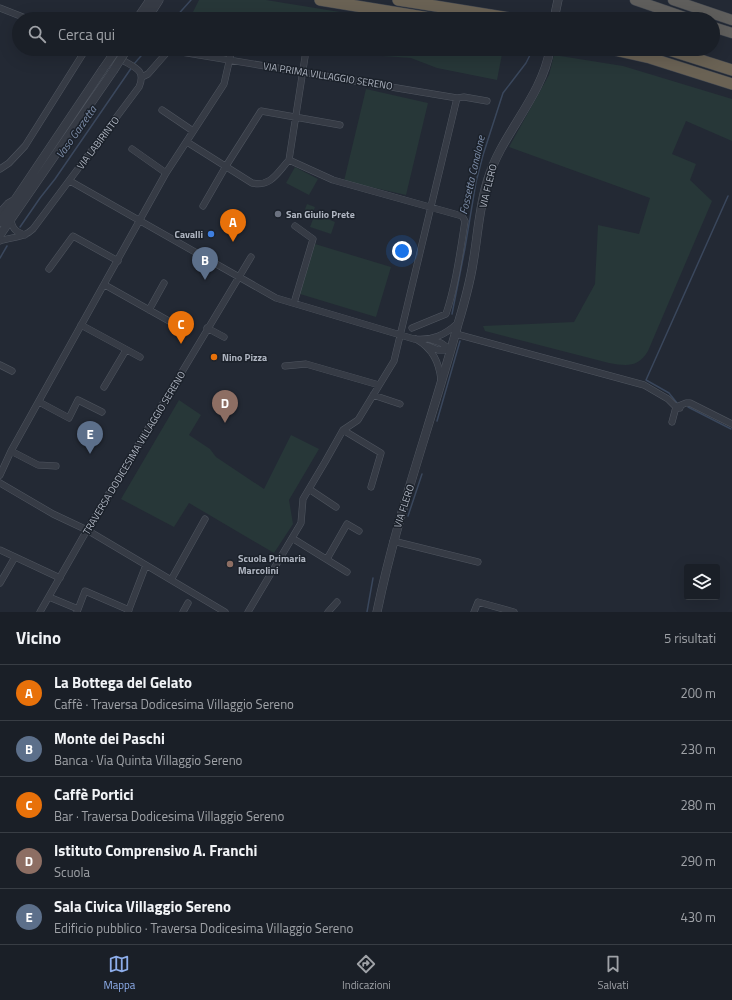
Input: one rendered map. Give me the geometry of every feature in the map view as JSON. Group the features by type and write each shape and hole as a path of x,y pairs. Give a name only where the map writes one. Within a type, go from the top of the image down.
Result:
{"highway":[{"path":"320,0 393,12"},
{"path":"398,0 473,12"},
{"path":"635,0 670,12"},
{"path":"673,0 709,12"},
{"path":"720,16 732,20"},
{"path":"720,29 732,33"},
{"path":"639,56 664,62 732,84"},
{"path":"688,56 732,70"}],"street":[{"path":"142,12 150,0"},
{"path":"151,12 159,0"},
{"path":"0,8 12,13"},
{"path":"0,169 9,163 25,146 82,56"},
{"path":"0,222 112,56"},
{"path":"0,236 123,56"},
{"name":"VIA LABIRINTO","path":"25,235 33,229 140,87 142,77 148,74 164,56"},
{"name":"VIA PRIMA VILLAGGIO SERENO","path":"206,56 457,98 464,97 487,101"},
{"path":"0,475 11,451 105,285 139,220 166,173 224,84 231,56"},
{"name":"VIA FLERO","path":"377,612 393,540 456,334 473,265 484,196 490,171 498,152 539,83 548,56"},
{"path":"187,142 252,183 260,185 266,184 289,160 305,57"},
{"path":"126,62 136,68 142,77"},
{"path":"248,612 301,523 303,499 343,430 358,420 394,361 457,98"},
{"path":"162,110 193,131"},
{"path":"203,206 226,166 261,111 340,125"},
{"path":"132,149 166,173"},
{"path":"289,160 332,180 462,216 465,221 452,298 446,314 412,328"},
{"path":"70,180 276,298 400,335 428,339 441,343 451,350"},
{"path":"0,212 8,203 16,198"},
{"path":"11,219 15,231 25,235"},
{"path":"294,303 313,239 295,226"},
{"path":"0,241 25,235"},
{"path":"48,269 73,236 118,261"},
{"name":"TRAVERSA DODICESIMA VILLAGGIO SERENO","path":"40,612 87,530 180,378 207,328 251,258"},
{"path":"149,310 164,283"},
{"path":"105,285 169,321"},
{"path":"428,339 444,334 458,323"},
{"path":"82,325 140,357"},
{"path":"207,328 224,337"},
{"path":"456,334 644,385 668,399 678,408"},
{"path":"414,338 426,346 438,350 451,350"},
{"path":"426,346 436,358 440,368 441,382"},
{"path":"104,387 126,350"},
{"path":"285,366 306,364 379,385"},
{"path":"0,365 12,371"},
{"path":"373,395 400,404"},
{"path":"39,402 69,418 78,400 102,412"},
{"path":"672,422 678,408 686,403 690,403 732,424"},
{"path":"343,430 381,453 371,487"},
{"path":"11,451 38,465 56,466"},
{"path":"0,483 53,514 87,530 225,612"},
{"path":"309,489 336,506"},
{"path":"171,580 205,519"},
{"path":"327,559 347,524 359,531"},
{"path":"292,538 347,572"},
{"name":"VIA FLERO","path":"393,540 478,562"},
{"path":"0,550 60,578"},
{"path":"0,582 15,557"},
{"path":"49,597 77,610 85,591 128,611 146,565"},
{"path":"328,612 337,602"},
{"path":"474,612 478,602 514,612"},
{"path":"182,612 188,603"}],"shaded area":[{"path":"199,0 266,0 340,12 193,12"},
{"path":"382,56 502,56 497,80 437,68 411,58"},
{"path":"554,56 560,56 623,66 732,99 732,141 686,121 672,154 696,164 690,180 712,201 648,351 644,357 636,363 621,365 609,363 485,331 483,326 574,322 595,284 598,225 639,234 650,198 509,147 549,75"},
{"path":"366,89 428,103 406,195 344,181"},
{"path":"295,167 318,179 309,195 286,183"},
{"path":"307,204 315,207 312,215 304,212"},
{"path":"315,214 335,222 331,234 310,227"},
{"path":"315,244 391,267 376,317 300,294"},
{"path":"179,400 201,415 189,435 210,449 216,457 264,489 291,435 319,449 289,500 293,524 274,553 189,503 174,527 121,499"}],"waterway":[{"name":"Vaso Garzetta","path":"180,12 191,0"},
{"name":"Vaso Garzetta","path":"134,64 141,56"},
{"name":"Fossetta Canalone","path":"452,314 476,182 483,155 503,93 526,63 530,56"},
{"name":"Vaso Garzetta","path":"20,227 132,67"},
{"name":"Fossetta Canalone","path":"677,403 669,393 646,380 728,196"},
{"name":"Vaso Garzetta","path":"0,258 7,246"},
{"name":"Fossetta Canalone","path":"437,421 460,341"},
{"name":"Fossetta Canalone","path":"688,407 731,429"},
{"name":"Fossetta Canalone","path":"408,516 422,474"},
{"name":"Fossetta Canalone","path":"367,612 373,578"}],"place":[{"name":"San Giulio Prete","path":"278,214"},
{"name":"Cavalli","path":"211,234"},
{"name":"La Bottega del Gelato","path":"233,242"},
{"name":"Monte dei Paschi","path":"205,280"},
{"name":"Caffè Portici","path":"181,344"},
{"name":"Nino Pizza","path":"214,357"},
{"name":"Istituto Comprensivo A. Franchi","path":"225,423"},
{"name":"Sala Civica Villaggio Sereno","path":"90,454"},
{"name":"Scuola Primaria Marcolini","path":"230,564"}]}
